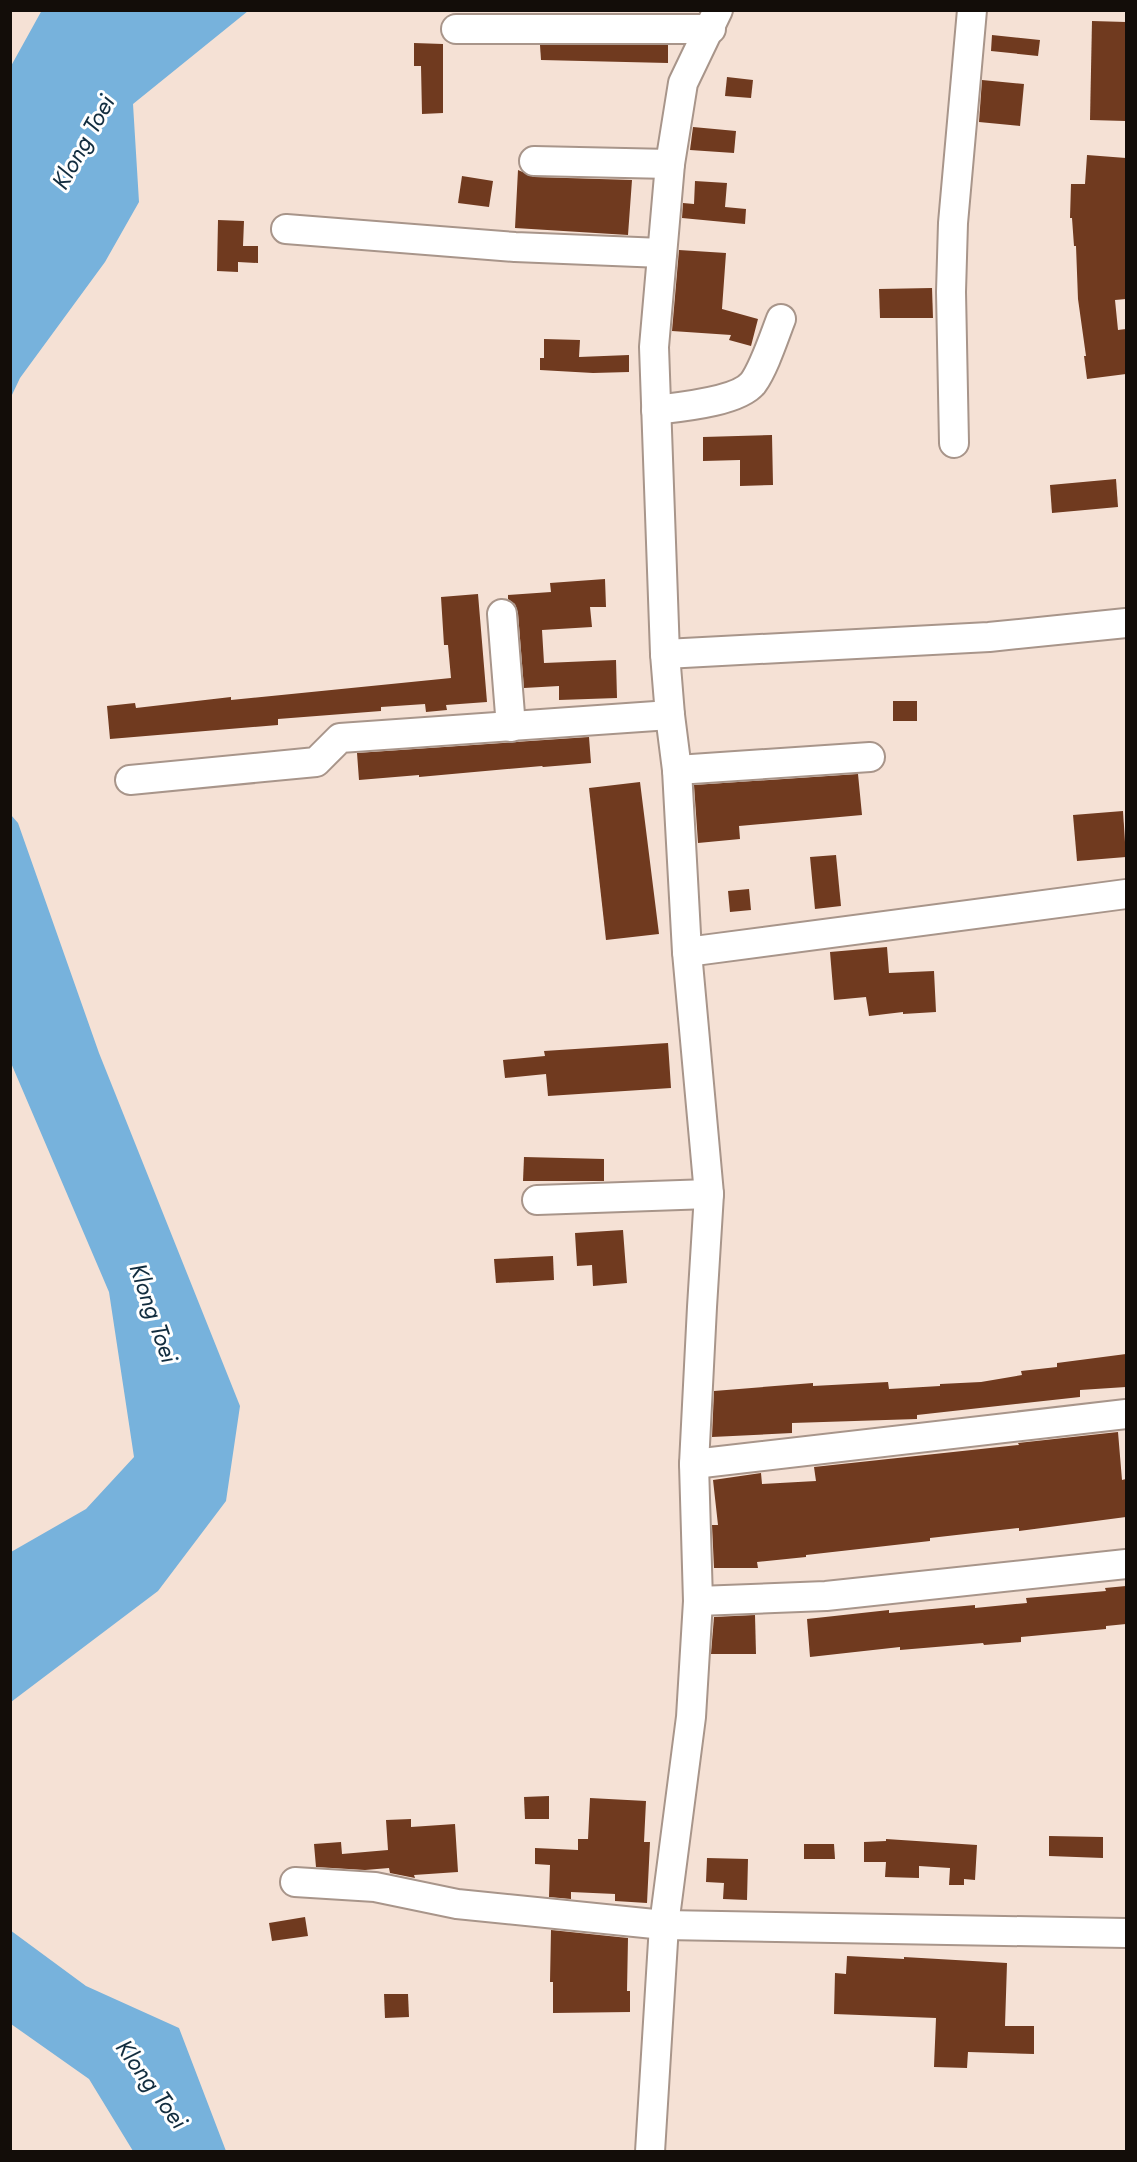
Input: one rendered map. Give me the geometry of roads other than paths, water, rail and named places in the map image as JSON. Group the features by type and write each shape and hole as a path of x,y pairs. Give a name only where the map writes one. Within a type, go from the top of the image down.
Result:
{"street":[{"path":"954,443 951,292 953,223 972,10"},
{"path":"456,29 714,20 683,82 670,164 654,347 669,715 677,770 687,952 710,1194 694,1464 698,1601 691,1717 664,1925 650,2151"},
{"path":"534,161 670,164"},
{"path":"286,229 514,247 662,253"},
{"path":"656,410 696,405 733,396 752,384 781,319"},
{"path":"502,614 511,727"},
{"path":"665,654 989,637 1126,623"},
{"path":"130,780 316,762 340,738 669,715"},
{"path":"677,770 870,757"},
{"path":"687,952 1126,894"},
{"path":"537,1200 710,1194"},
{"path":"694,1464 1126,1414"},
{"path":"698,1601 826,1596 1126,1564"},
{"path":"295,1882 375,1887 457,1905 664,1925 1126,1933"}],"water":[{"name":"Klong Toei","path":"42,10 248,11 133,104 139,202 105,262 20,378 11,397 11,66"},
{"name":"Klong Toei","path":"11,815 18,823 99,1053 240,1406 226,1501 158,1591 11,1702 11,1552 86,1509 134,1457 109,1292 11,1063"},
{"name":"Klong Toei","path":"10,1930 86,1986 179,2028 226,2151 133,2151 89,2079 11,2024"}]}
